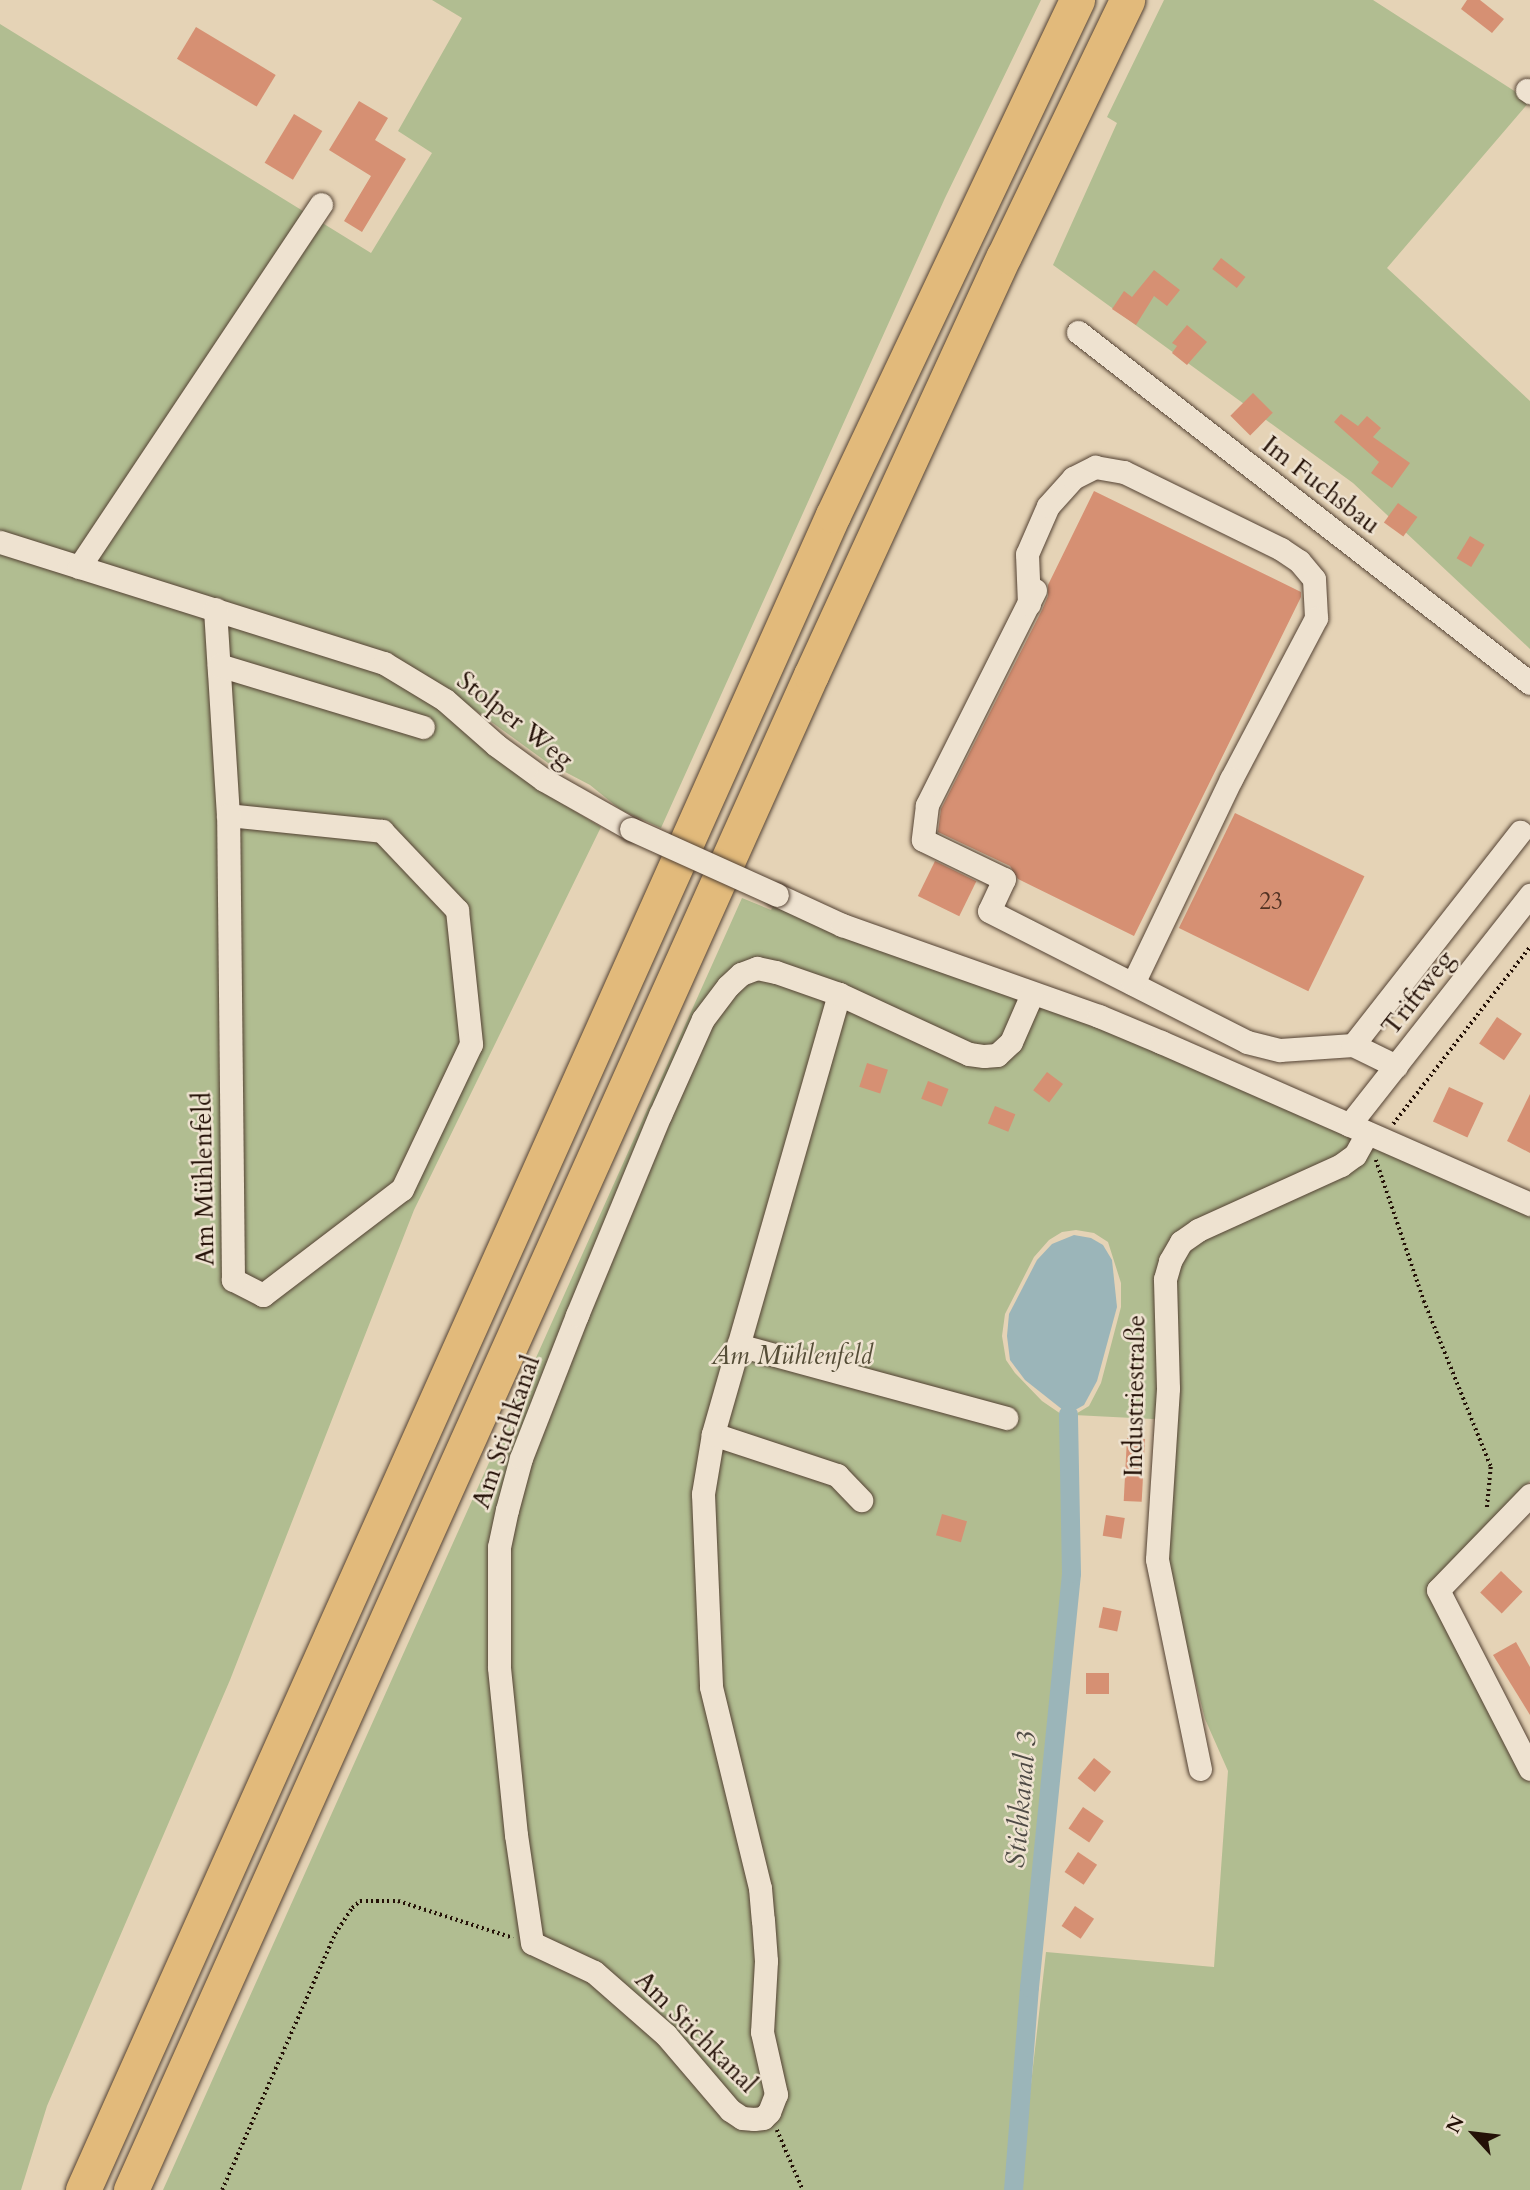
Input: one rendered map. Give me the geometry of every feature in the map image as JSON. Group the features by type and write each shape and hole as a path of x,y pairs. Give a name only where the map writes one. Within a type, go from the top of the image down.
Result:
{"highway":[{"path":"83,2190 834,515 1077,0"},
{"path":"131,2190 800,700 1004,256 1127,1"}],"street":[{"path":"79,567 321,204"},
{"name":"Im Fuchsbau","path":"1078,332 1530,683"},
{"path":"1133,984 1231,779 1316,618 1314,579 1299,561 1281,549 1124,472 1095,467 1073,478 1048,506 1027,554 1032,596 927,805 923,840 1004,879 989,911 1133,984 1263,1048 1353,1045 1395,1066"},
{"name":"Stolper Weg","path":"0,542 355,652 405,674 445,700 496,745 544,780 631,829 842,925 1032,994"},
{"name":"Am Mühlenfeld","path":"215,609 228,815 233,1280 263,1294 402,1189 471,1044 457,910 382,831 228,815"},
{"path":"219,665 423,727"},
{"path":"1353,1045 1520,832"},
{"name":"Triftweg","path":"1366,1132 1395,1066 1530,895"},
{"name":"Am Stichkanal","path":"839,994 713,1434 706,1469 702,1518 711,1686 760,1888 766,1961 762,2032 776,2094 769,2112 763,2118 754,2119 742,2118 730,2110 644,2013 594,1972 532,1943 516,1835 497,1624 499,1547 521,1458 660,1115 713,1002 741,974 757,968 797,978 839,994 969,1054 984,1056 997,1055 1011,1042 1032,994"},
{"path":"1032,994 1161,1042 1530,1204"},
{"name":"Industriestraße","path":"1200,1769 1157,1559 1168,1388 1165,1279 1170,1261 1181,1242 1198,1230 1342,1165 1355,1155 1366,1132"},
{"path":"738,1345 1006,1418"},
{"path":"713,1434 837,1475 861,1500"},
{"path":"1530,1495 1437,1590 1530,1769"}],"path":[{"path":"1487,1510 1491,1467 1424,1301 1366,1132 1530,947"},
{"path":"222,2190 335,1934 346,1915 360,1901 398,1901 498,1935 532,1943"},
{"path":"769,2112 803,2190"}],"green space":[{"path":"432,0 1041,0 945,198 661,828 621,810 590,785 548,763 453,694 543,792 601,827 414,1210 230,1680 47,2106 21,2190 0,2190 0,24 371,253 432,153 398,131 462,18"},
{"path":"1164,0 1373,0 1530,101 1387,268 1530,401 1530,649 1353,483 1053,265 1117,123 1107,117"},
{"path":"742,898 771,910 776,901 1100,1022 1530,1215 1530,1481 1468,1548 1436,1599 1530,1783 1530,2190 1019,2190 1046,1952 1214,1967 1228,1771 1205,1719 1164,1558 1172,1420 1074,1415 1089,1406 1101,1383 1121,1307 1121,1283 1108,1242 1094,1233 1076,1230 1062,1232 1049,1240 1034,1257 1005,1314 1002,1336 1006,1360 1015,1373 1042,1401 1061,1414 1065,1570 1006,2190 163,2190"}],"water":[{"path":"1074,1235 1091,1238 1103,1245 1112,1260 1117,1307 1097,1381 1084,1405 1068,1414 1025,1380 1010,1360 1007,1336 1009,1314 1037,1260 1052,1244"}],"building":[{"path":"1467,0 1480,0 1504,19 1492,33 1461,9"},
{"path":"196,27 276,75 257,107 177,59"},
{"path":"359,101 388,118 375,140 406,159 362,232 344,221 371,176 329,150"},
{"path":"294,114 322,131 293,180 265,163"},
{"path":"1221,258 1245,277 1237,288 1212,269"},
{"path":"1154,270 1180,290 1167,306 1154,296 1136,325 1112,309 1124,291 1132,297"},
{"path":"1187,325 1207,342 1187,365 1172,353 1177,346 1172,343"},
{"path":"1253,393 1273,413 1250,435 1230,416"},
{"path":"1341,414 1358,426 1367,416 1381,428 1373,437 1410,463 1392,488 1371,473 1379,462 1334,422"},
{"path":"1094,491 1301,592 1301,597 1134,936 1018,879 1010,866 938,832 941,809 1042,610 1048,596 1048,585"},
{"path":"1398,503 1417,517 1403,537 1384,522"},
{"path":"1470,536 1485,545 1471,567 1457,558"},
{"path":"1235,813 1364,876 1308,991 1179,928"},
{"path":"935,861 976,881 959,916 918,896"},
{"path":"1497,1017 1522,1034 1504,1060 1479,1044"},
{"path":"867,1063 888,1070 880,1094 859,1087"},
{"path":"1047,1072 1063,1084 1049,1102 1033,1090"},
{"path":"928,1081 949,1089 942,1107 921,1099"},
{"path":"1449,1087 1483,1103 1467,1137 1433,1121"},
{"path":"1530,1094 1530,1153 1507,1141"},
{"path":"995,1106 1015,1114 1008,1132 988,1124"},
{"path":"1127,1438 1145,1439 1142,1502 1124,1501"},
{"path":"942,1514 967,1521 961,1542 936,1535"},
{"path":"1106,1515 1125,1518 1121,1539 1103,1536"},
{"path":"1501,1571 1523,1592 1502,1613 1480,1593"},
{"path":"1103,1607 1122,1611 1117,1631 1099,1628"},
{"path":"1516,1642 1530,1667 1530,1715 1493,1655"},
{"path":"1086,1673 1109,1673 1109,1694 1086,1694"},
{"path":"1094,1758 1111,1772 1095,1792 1078,1778"},
{"path":"1083,1807 1104,1821 1089,1843 1068,1829"},
{"path":"1078,1852 1097,1865 1084,1885 1065,1872"},
{"path":"1075,1906 1094,1919 1081,1939 1062,1926"}],"waterway":[{"name":"Stichkanal 3","path":"1013,2190 1029,1987 1071,1573 1068,1414"}]}
